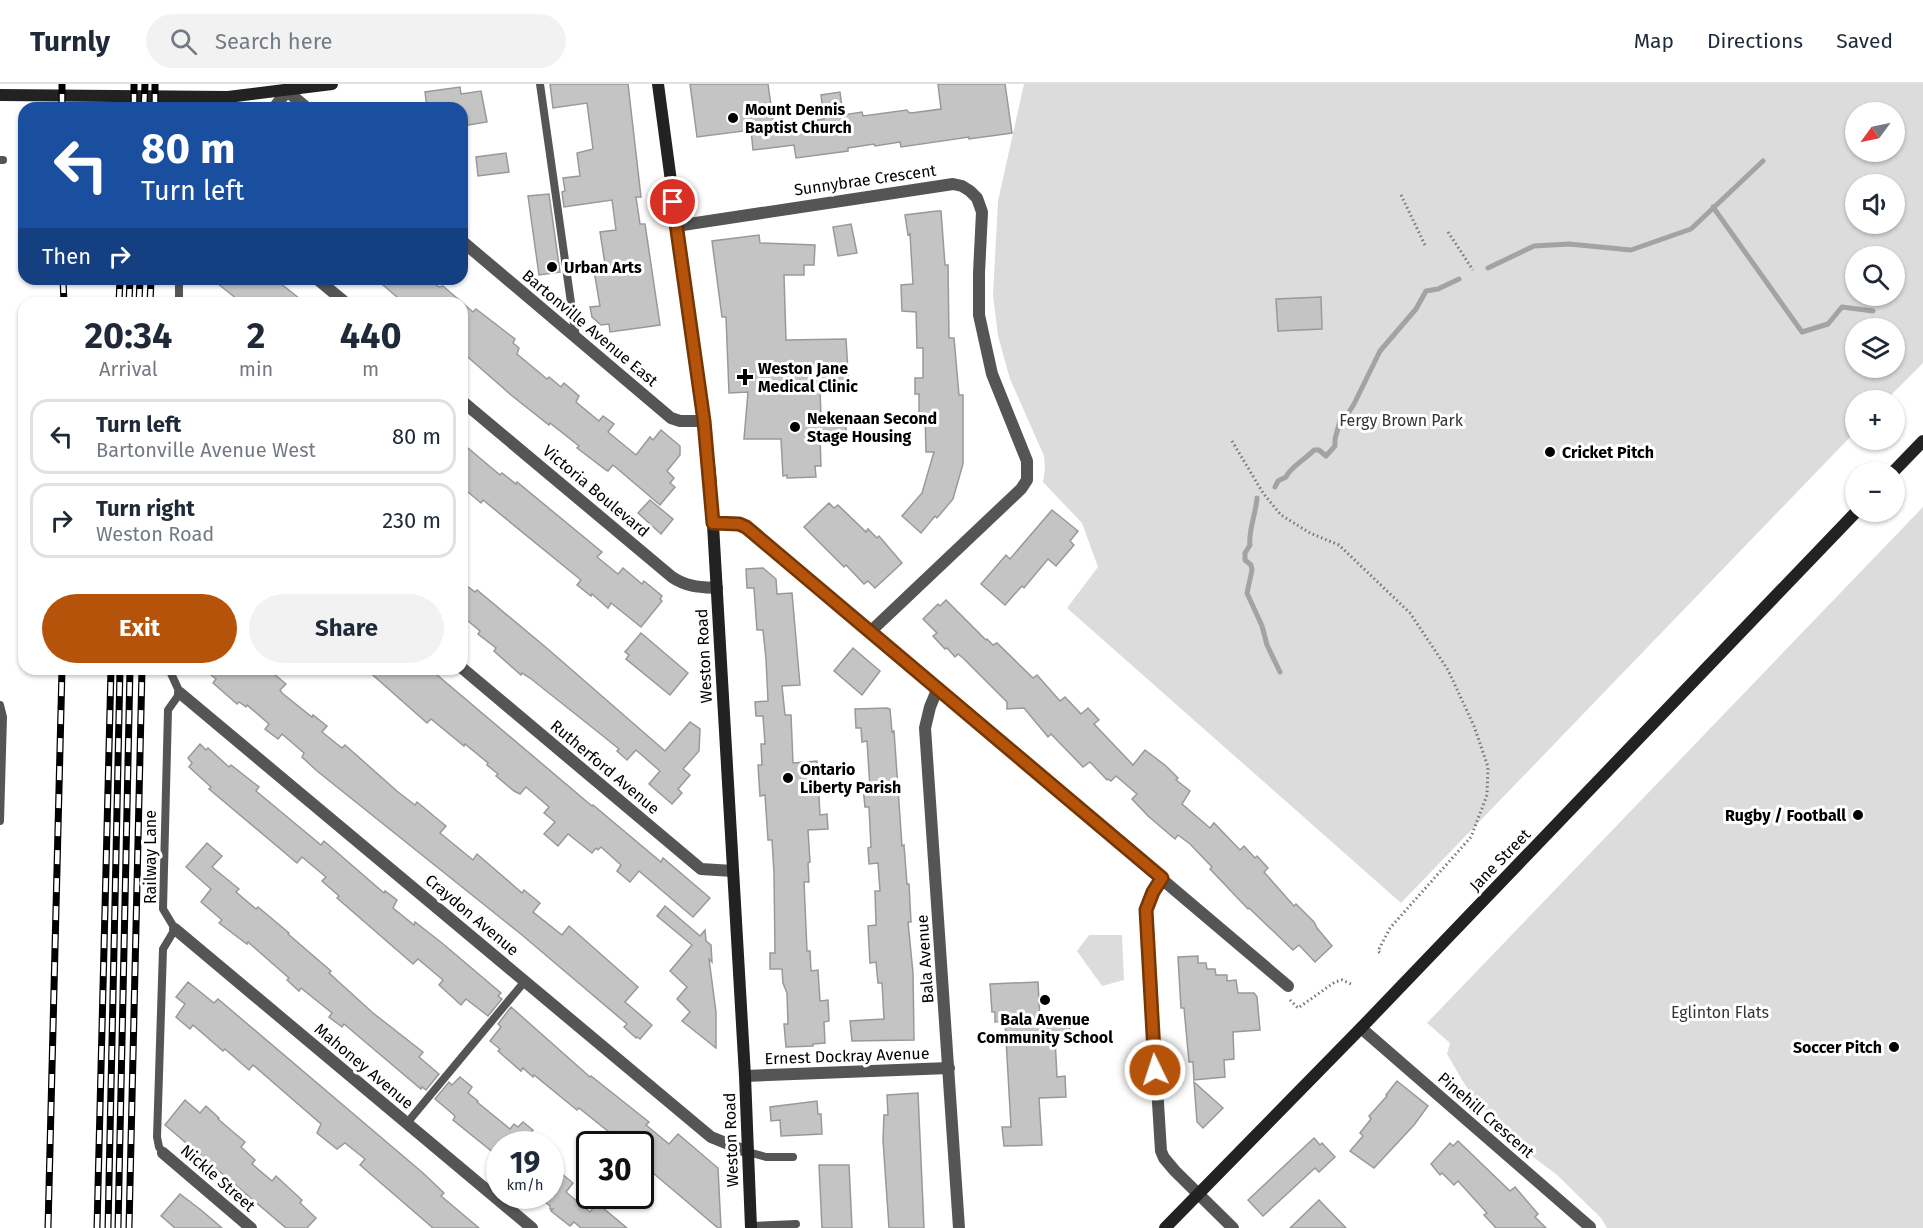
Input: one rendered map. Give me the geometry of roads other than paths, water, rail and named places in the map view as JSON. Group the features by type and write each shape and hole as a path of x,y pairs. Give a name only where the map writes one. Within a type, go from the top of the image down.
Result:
{"main road":[{"path":"0,95 228,97 332,84"},
{"name":"Weston Road","path":"658,84 704,421 713,523 745,1076 751,1227"},
{"path":"1903,462 1923,441"},
{"name":"Jane Street","path":"1165,1228 1361,1028 1846,522"}],"street":[{"path":"279,102 287,91 299,102"},
{"name":"Sunnybrae Crescent","path":"676,226 952,184 962,186 977,198 982,212 978,294 982,334 992,374 1028,461 1027,480 1022,489 870,632"},
{"name":"Bartonville Avenue East","path":"468,246 671,418 680,421 704,421"},
{"path":"324,285 339,297"},
{"name":"Victoria Boulevard","path":"468,406 672,578 693,587 717,588"},
{"path":"713,523 739,524 746,527 1288,986"},
{"name":"Rutherford Avenue","path":"468,673 700,869 733,871"},
{"name":"Bala Avenue","path":"937,690 925,728 959,1228"},
{"name":"Craydon Avenue","path":"180,693 711,1137 748,1152"},
{"path":"1162,878 1146,910 1159,1134 1164,1158 1233,1228"},
{"name":"Mahoney Avenue","path":"175,929 532,1228"},
{"name":"Pinehill Crescent","path":"1361,1028 1590,1227"},
{"name":"Ernest Dockray Avenue","path":"745,1076 949,1068"},
{"name":"Nickle Street","path":"163,1153 251,1228"}],"lane":[{"path":"540,84 576,338"},
{"path":"172,675 180,693"},
{"name":"Railway Lane","path":"175,929 163,909 168,710 180,693"},
{"path":"0,705 3,717 0,821"},
{"path":"163,1153 157,1137 163,949 175,929"},
{"path":"407,1123 525,981"},
{"path":"748,1152 766,1157 793,1157"},
{"path":"751,1227 796,1224"}],"waterway":[{"path":"1488,268 1534,246 1569,244 1631,250 1691,229 1763,161"},
{"path":"1713,207 1802,332 1828,324 1842,307 1873,311"},
{"path":"1275,487 1278,481 1286,477 1314,450 1319,450 1326,456 1335,446 1341,417 1349,412 1354,404 1380,351 1416,309 1426,291 1438,289 1459,279"},
{"path":"1257,498 1250,545 1245,553 1245,560 1251,565 1252,570 1247,593 1280,672"}],"railway":[{"path":"62,84 62,102"},
{"path":"134,84 134,102"},
{"path":"144,102 145,84"},
{"path":"155,84 155,102"},
{"path":"63,285 64,297"},
{"path":"119,297 120,285"},
{"path":"129,297 130,285"},
{"path":"139,297 140,285"},
{"path":"150,297 151,285"},
{"path":"48,1228 62,675"},
{"path":"97,1228 111,675"},
{"path":"108,1228 120,675"},
{"path":"118,1228 130,675"},
{"path":"129,1228 142,675"}],"place":[{"name":"Mount Dennis Baptist Church","path":"733,118"},
{"name":"Urban Arts","path":"552,267"},
{"name":"Weston Jane Medical Clinic","path":"745,377"},
{"name":"Nekenaan Second Stage Housing","path":"795,427"},
{"name":"Cricket Pitch","path":"1550,452"},
{"name":"Ontario Liberty Parish","path":"788,778"},
{"name":"Rugby / Football","path":"1858,815"},
{"name":"Bala Avenue Community School","path":"1045,1000"},
{"name":"Soccer Pitch","path":"1894,1047"}],"park label":[{"name":"Fergy Brown Park","path":"1401,420"},
{"name":"Eglinton Flats","path":"1720,1012"}]}
